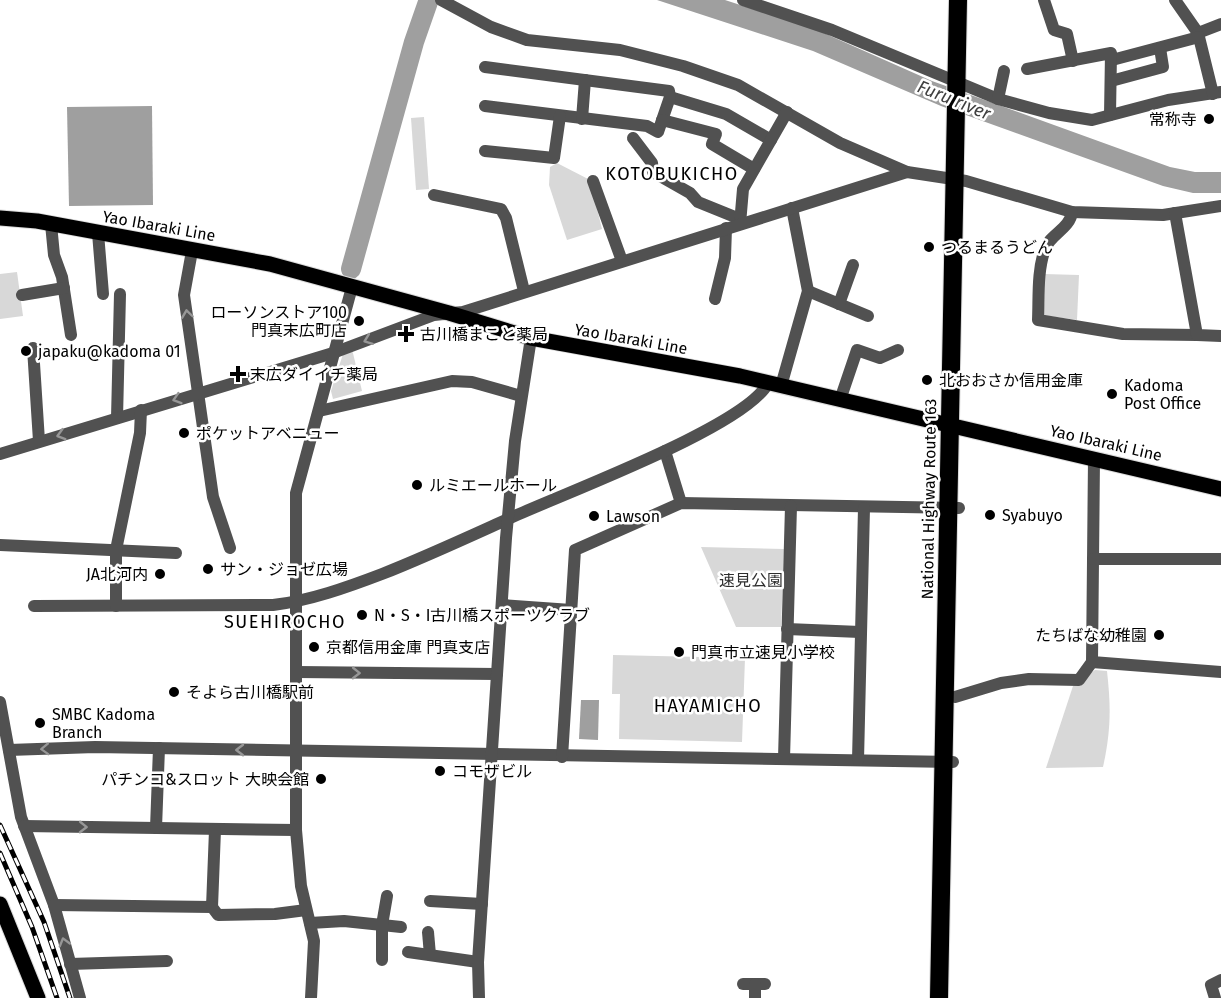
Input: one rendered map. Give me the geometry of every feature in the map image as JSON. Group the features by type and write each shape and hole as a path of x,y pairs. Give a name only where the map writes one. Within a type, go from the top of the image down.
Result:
{"highway":[{"name":"National Highway Route 163","path":"958,0 963,87"},
{"name":"National Highway Route 163","path":"939,998 948,762 960,174 963,87 970,0"},
{"name":"National Highway Route 163","path":"949,998 948,762 955,697 954,508"}],"main road":[{"name":"Yao Ibaraki Line","path":"0,218 51,224 270,264 531,338 774,384 1221,489"},
{"path":"0,904 38,998"}],"street":[{"path":"441,0 491,27 527,40 620,50 683,66 738,85 840,143 908,172"},
{"path":"743,0 832,30 963,87 1026,109 1092,120 1168,100 1217,93 1198,35 1175,0"},
{"path":"1044,0 1054,30 1067,34 1073,61"},
{"path":"1112,60 1160,48 1198,35 1221,24"},
{"path":"1111,81 1163,67 1160,48"},
{"path":"1027,69 1111,53 1110,115"},
{"path":"485,67 669,91 670,97 658,132 647,126 485,106"},
{"path":"998,99 1004,71"},
{"path":"582,119 585,80"},
{"path":"670,97 726,114 771,140"},
{"path":"740,221 743,189 787,111"},
{"path":"485,151 554,158 560,116"},
{"path":"662,120 716,134 712,144 754,169"},
{"path":"633,138 652,163 653,172 690,194 698,202 740,221"},
{"path":"0,454 333,353 423,318 463,312 726,228 740,221 792,208 908,172 960,174 1072,212 1175,213 1221,206"},
{"path":"593,181 622,261"},
{"path":"434,195 501,209 506,218 524,291"},
{"path":"34,606 273,605 296,601 381,574 665,451 743,408 774,384 808,291 792,208"},
{"path":"1072,212 1065,227 1045,247 1039,279 1038,320 1123,334 1221,336"},
{"path":"1175,213 1197,335"},
{"path":"51,224 54,255 64,288 71,335"},
{"path":"715,299 724,258 726,228"},
{"path":"98,233 103,294"},
{"path":"192,251 184,295 213,497 230,548"},
{"path":"839,304 853,266"},
{"path":"311,998 314,940 301,886 296,830 298,749 296,493 352,287"},
{"path":"22,295 64,288"},
{"path":"808,291 868,316"},
{"path":"117,418 120,294"},
{"path":"479,998 478,962 508,518 521,396 531,338"},
{"path":"33,348 39,441"},
{"path":"840,400 857,350 880,358 898,350"},
{"path":"319,411 452,381 472,382 521,396"},
{"path":"116,606 116,550 140,433 141,410"},
{"path":"665,451 681,503"},
{"path":"955,697 1001,683 1029,679 1079,680 1092,662 1094,459"},
{"path":"562,757 575,550 681,503 954,508"},
{"path":"784,759 791,506"},
{"path":"858,760 864,508"},
{"path":"0,545 176,553"},
{"path":"1093,559 1221,559"},
{"path":"502,605 571,610"},
{"path":"787,629 860,632"},
{"path":"1092,662 1221,672"},
{"path":"297,672 497,674"},
{"path":"0,702 24,826 54,905 80,998"},
{"path":"9,750 95,747 298,749 492,756 948,762"},
{"path":"156,828 159,748"},
{"path":"24,826 296,830"},
{"path":"215,830 212,907 218,915 274,915 306,910"},
{"path":"382,960 382,925 387,896"},
{"path":"430,901 482,904"},
{"path":"54,905 212,907"},
{"path":"310,923 344,921 401,927"},
{"path":"428,932 430,955"},
{"path":"408,951 478,962"},
{"path":"70,964 167,961"},
{"path":"1215,998 1211,985 1221,980"},
{"path":"754,984 755,998"}],"green space":[{"path":"424,117 429,189 416,190 411,118"},
{"path":"557,163 590,180 602,229 567,240 549,185 550,167"},
{"path":"17,272 23,316 0,319 0,274"},
{"path":"1044,274 1079,275 1077,320 1041,315"},
{"path":"352,349 362,391 333,399 331,391 343,354"},
{"name":"速見公園","path":"701,547 784,549 781,627 736,627"},
{"path":"613,655 745,658 742,742 619,739 620,694 612,694"},
{"path":"1095,670 1107,671 1110,708 1108,742 1103,767 1046,768 1073,686"}],"water":[{"name":"Furu river","path":"657,0 725,0 817,30 932,81 1170,167 1195,172 1221,172 1221,193 1193,193 1163,186 941,106 813,51"},
{"path":"152,106 153,205 69,206 67,107"},
{"path":"581,700 599,700 598,740 579,739"}],"waterway":[{"path":"351,269 414,42 428,2"}],"railway":[{"path":"0,825 44,922 70,998"},
{"path":"0,853 32,927 57,998"}],"place":[{"name":"常称寺","path":"1209,119"},
{"name":"つるまるうどん","path":"929,247"},
{"name":"ローソンストア100 門真末広町店","path":"359,321"},
{"name":"古川橋まこと薬局","path":"406,334"},
{"name":"japaku@kadoma 01","path":"26,351"},
{"name":"末広ダイイチ薬局","path":"238,374"},
{"name":"北おおさか信用金庫","path":"927,380"},
{"name":"Kadoma Post Office","path":"1112,394"},
{"name":"ポケットアベニュー","path":"184,433"},
{"name":"ルミエールホール","path":"417,485"},
{"name":"Syabuyo","path":"990,515"},
{"name":"Lawson","path":"594,516"},
{"name":"サン・ジョゼ広場","path":"208,569"},
{"name":"JA北河内","path":"160,574"},
{"name":"N・S・I古川橋スポーツクラブ","path":"362,615"},
{"name":"たちばな幼稚園","path":"1159,635"},
{"name":"京都信用金庫 門真支店","path":"314,647"},
{"name":"門真市立速見小学校","path":"679,652"},
{"name":"そよら古川橋駅前","path":"174,692"},
{"name":"SMBC Kadoma Branch","path":"40,723"},
{"name":"コモザビル","path":"440,771"},
{"name":"パチンコ&スロット 大映会館","path":"321,779"}],"district":[{"name":"KOTOBUKICHO","path":"672,174"},
{"name":"SUEHIROCHO","path":"285,622"},
{"name":"HAYAMICHO","path":"708,706"}]}
